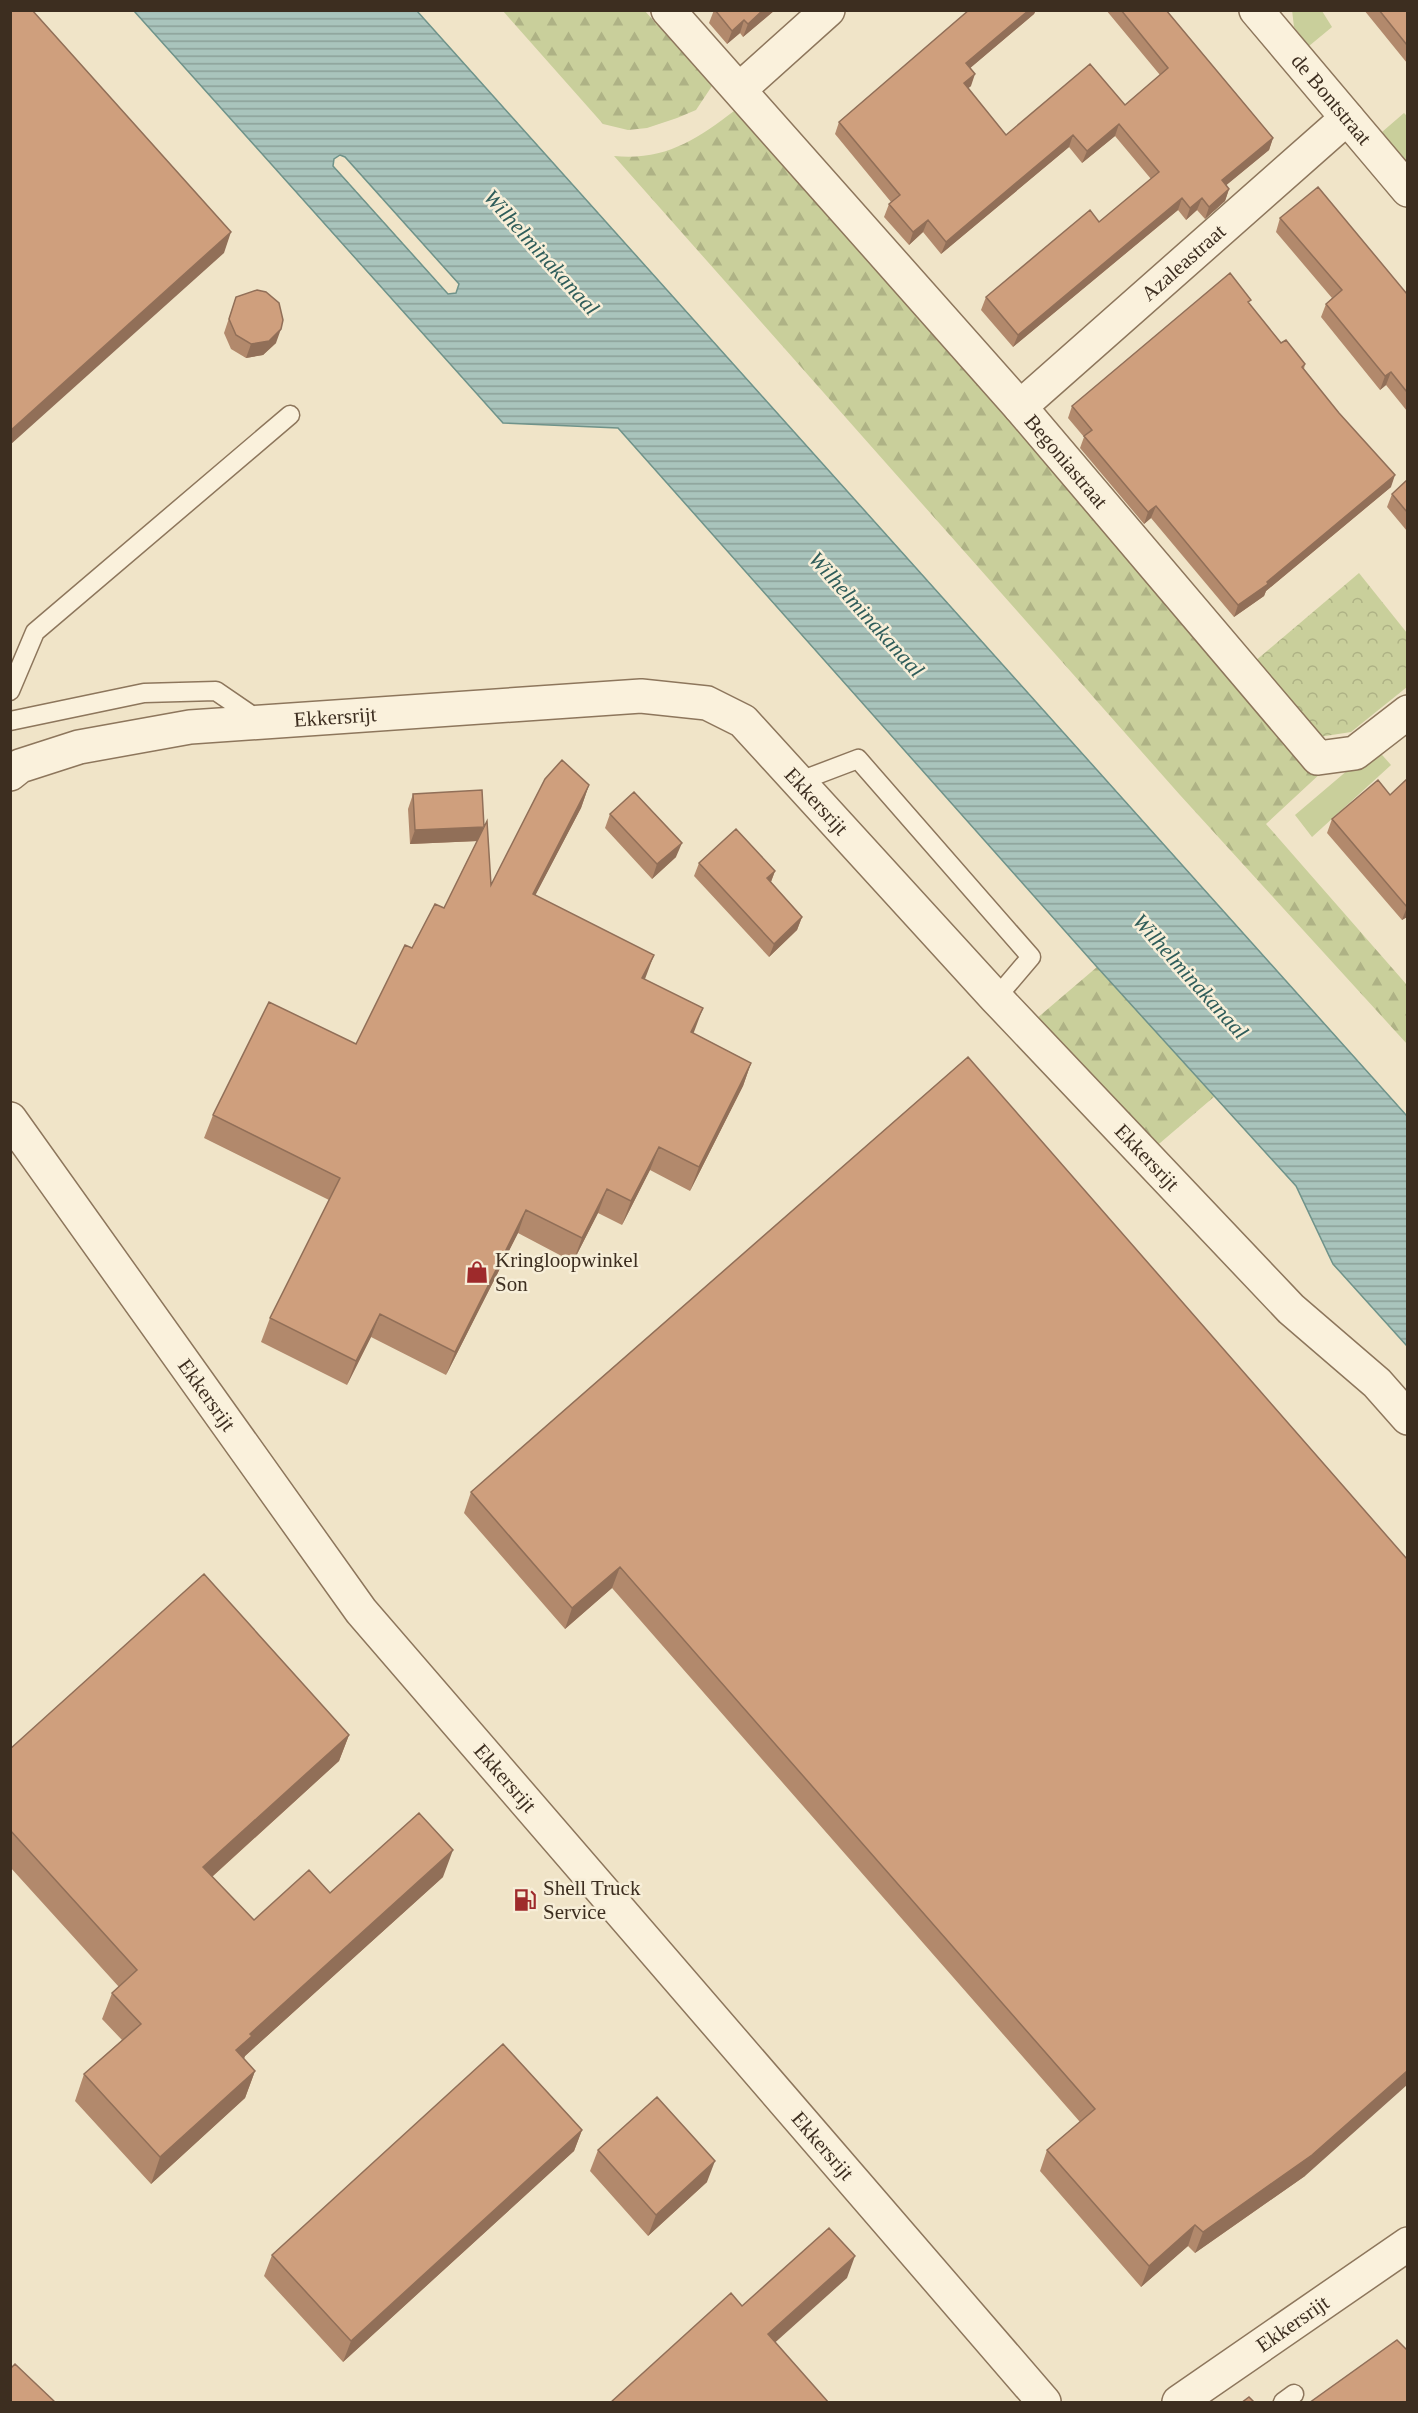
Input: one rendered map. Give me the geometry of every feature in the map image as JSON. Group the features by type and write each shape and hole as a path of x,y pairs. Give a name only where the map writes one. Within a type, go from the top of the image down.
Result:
{"street":[{"name":"Begoniastraat","path":"668,10 1020,407 1318,758 1355,753 1407,712"},
{"path":"740,89 828,10"},
{"name":"de Bontstraat","path":"1256,10 1407,190"},
{"name":"Azaleastraat","path":"1020,407 1347,118"},
{"name":"Ekkersrijt","path":"10,774 21,766 79,747 190,727 641,696 707,703 743,721 996,998 1291,1309 1377,1383 1407,1418"},
{"name":"Ekkersrijt","path":"10,1119 361,1611 1044,2403"},
{"name":"Ekkersrijt","path":"1179,2403 1407,2244"}],"lane":[{"path":"10,691 35,632 290,415"},
{"path":"10,721 144,693 216,691 261,722"},
{"path":"800,781 858,759 1031,957 996,998"}],"green space":[{"path":"1292,10 1322,11 1332,27 1309,46 1294,27"},
{"path":"503,11 645,11 712,86 696,110 677,118 647,128 628,130 603,124"},
{"path":"734,111 1037,448 1336,759 1266,824 1407,985 1407,1044 1180,795 614,156 632,157 664,152 693,139"},
{"path":"1404,113 1407,116 1407,163 1382,132"},
{"path":"1359,573 1407,633 1407,687 1351,732 1319,737 1254,662"},
{"path":"1375,747 1391,765 1312,837 1295,815"},
{"path":"1097,967 1215,1096 1153,1149 1036,1019"}],"water":[{"name":"Wilhelminakanaal","path":"134,11 417,11 1407,1116 1407,1346 1333,1264 1296,1186 1097,967 618,428 503,423","holes":["340,155 345,157 459,284 456,293 448,294 333,166 334,159"]}],"building":[{"path":"10,10 32,10 231,232 10,431"},
{"path":"715,10 763,10 748,24 744,20 732,31"},
{"path":"969,10 1029,10 966,63 975,74 964,83 1006,135 1090,64 1125,105 1168,68 1121,10 1166,10 1273,138 1222,180 1229,189 1209,207 1202,198 1190,208 1182,198 1018,335 986,297 1090,210 1099,222 1159,172 1119,124 1087,151 1073,135 946,242 928,220 913,232 889,204 900,195 839,122"},
{"path":"1379,10 1407,10 1407,45"},
{"path":"1318,187 1407,294 1407,392 1391,372 1385,376 1326,304 1342,290 1280,218"},
{"path":"1230,273 1251,300 1248,302 1281,343 1286,340 1305,364 1302,367 1339,413 1395,475 1267,582 1268,584 1238,605 1156,506 1148,512 1084,436 1092,430 1072,406"},
{"path":"257,290 266,292 279,303 283,320 281,329 269,341 251,344 236,335 229,319 236,297"},
{"path":"1407,480 1407,512 1392,494"},
{"path":"562,760 589,785 533,894 654,955 642,978 703,1008 691,1032 751,1063 699,1167 659,1147 631,1201 607,1189 582,1238 526,1210 455,1352 380,1314 356,1361 270,1318 340,1178 213,1115 269,1002 356,1044 405,945 412,948 435,904 444,908 487,821 491,885 545,779"},
{"path":"1407,779 1407,907 1332,819 1378,780 1390,795"},
{"path":"482,790 484,827 415,830 413,794"},
{"path":"634,792 682,843 657,864 610,814"},
{"path":"736,829 775,871 767,878 802,917 774,944 699,863"},
{"path":"968,1057 1407,1559 1407,2071 1312,2155 1203,2232 1195,2225 1149,2266 1047,2150 1095,2109 620,1567 572,1608 471,1492"},
{"path":"204,1574 349,1735 203,1867 254,1920 309,1870 330,1893 419,1813 453,1850 250,2034 252,2036 236,2050 255,2071 160,2157 84,2074 141,2024 112,1993 137,1970 10,1830 10,1749"},
{"path":"503,2044 582,2130 351,2341 272,2255"},
{"path":"657,2097 715,2161 656,2215 598,2150"},
{"path":"829,2228 855,2256 768,2334 829,2403 610,2403 731,2293 742,2306"},
{"path":"1397,2340 1407,2350 1407,2403 1309,2403"},
{"path":"15,2364 56,2403 10,2403 10,2369"},
{"path":"1249,2397 1255,2403 1241,2403"}],"place":[{"name":"Kringloopwinkel Son","path":"477,1272"},
{"name":"Shell Truck Service","path":"525,1900"}]}
